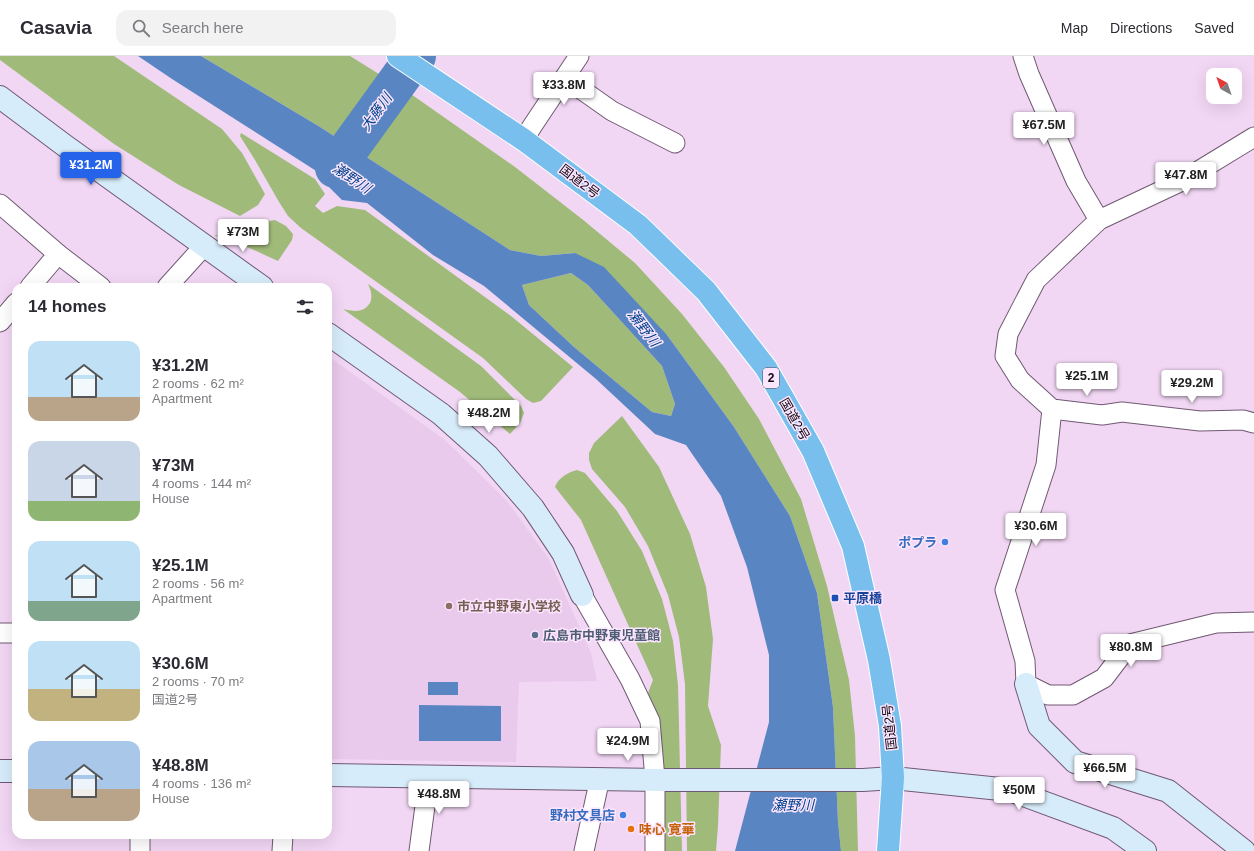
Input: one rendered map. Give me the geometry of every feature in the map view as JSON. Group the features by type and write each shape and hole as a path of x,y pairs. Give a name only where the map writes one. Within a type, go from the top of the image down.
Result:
{"highway":[{"name":"国道2号","path":"398,56 524,140 638,225 706,291 770,375 813,451 853,546 879,660 890,726 893,778 888,851"}],"street":[{"path":"524,140 579,56"},
{"path":"1023,56 1029,74 1076,181 1099,220"},
{"path":"565,78 612,111 675,143"},
{"path":"0,98 64,146 256,283"},
{"path":"1254,137 1182,181 1099,220 1036,280 1008,334 1005,356 1020,380 1052,409 1102,414 1122,412 1200,421 1243,420 1254,423"},
{"path":"0,204 58,254 96,283"},
{"path":"171,283 204,246"},
{"path":"33,283 58,254"},
{"path":"0,322 12,308"},
{"path":"332,337 441,414 488,456 537,514 563,553 582,595 630,679 650,721 658,779 655,851"},
{"path":"1052,409 1046,465 1005,590 1025,661 1026,684 1039,726 1074,762 1168,791 1244,851"},
{"path":"1026,684 1048,695 1073,695 1104,678 1130,644 1216,623 1254,622"},
{"path":"0,633 12,633"},
{"path":"0,771 12,772"},
{"path":"332,775 658,779 863,780 893,778 1010,790 1113,828 1145,851"},
{"path":"419,851 429,776"},
{"path":"584,851 600,778"},
{"path":"140,839 140,851"},
{"path":"282,851 283,839"}],"shaded area":[{"name":"市立中野東小学校","path":"332,359 445,440 507,501 549,559 591,653 597,681 519,682 516,762 332,759"}],"green space":[{"path":"0,56 114,56 222,129 242,153 265,194 258,205 240,216 179,185 114,144 0,60"},
{"path":"201,56 350,56 408,92 515,167 582,219 635,263 682,314 724,367 759,419 801,499 827,586 849,680 855,736 858,851 841,851 838,822 833,707 817,593 790,516 734,427 667,335 575,253 541,256 510,250 320,127"},
{"path":"241,133 315,179 325,194 315,206 323,213 337,206 365,210 511,316 573,367 541,401 533,403 526,399 483,358 301,228 288,216 240,136"},
{"path":"275,220 286,226 293,234 292,240 278,261 245,246 214,235 232,235 243,233"},
{"path":"571,273 588,285 662,366 675,404 671,416 652,412 574,347 529,305 522,285"},
{"path":"368,284 481,366 521,406 524,413 520,423 510,434 460,392 343,309 358,311 364,309 370,303 371,291"},
{"path":"622,416 659,467 690,534 706,587 713,639 708,706 721,745 716,851 687,851 685,684 679,637 668,595 648,546 625,507 592,469 589,460 589,453 594,443"},
{"path":"577,470 585,473 617,511 642,551 662,599 673,641 678,685 682,851 665,851 661,745 658,717 648,693 653,680 581,520 555,487 558,481 564,476"}],"water":[{"name":"瀬野川","path":"138,56 201,56 320,127 510,250 541,256 575,253 604,267 667,335 734,427 790,516 817,593 833,707 838,822 841,851 735,851 769,722 769,655 747,567 721,496 686,445 655,434 596,379 484,286 433,255 367,203 342,200 329,187 321,174","holes":["571,273 588,285 662,366 675,404 671,416 652,412 574,347 529,305 522,285"]},
{"path":"428,682 458,682 458,695 428,695"},
{"path":"419,705 501,706 501,741 419,741"}],"waterway":[{"name":"大藤川","path":"335,168 416,56"}],"place":[{"name":"ポプラ","path":"945,542"},
{"name":"平原橋","path":"835,598"},
{"name":"市立中野東小学校","path":"449,606"},
{"name":"広島市中野東児童館","path":"535,635"},
{"name":"野村文具店","path":"623,815"},
{"name":"味心 寛華","path":"631,829"}]}
